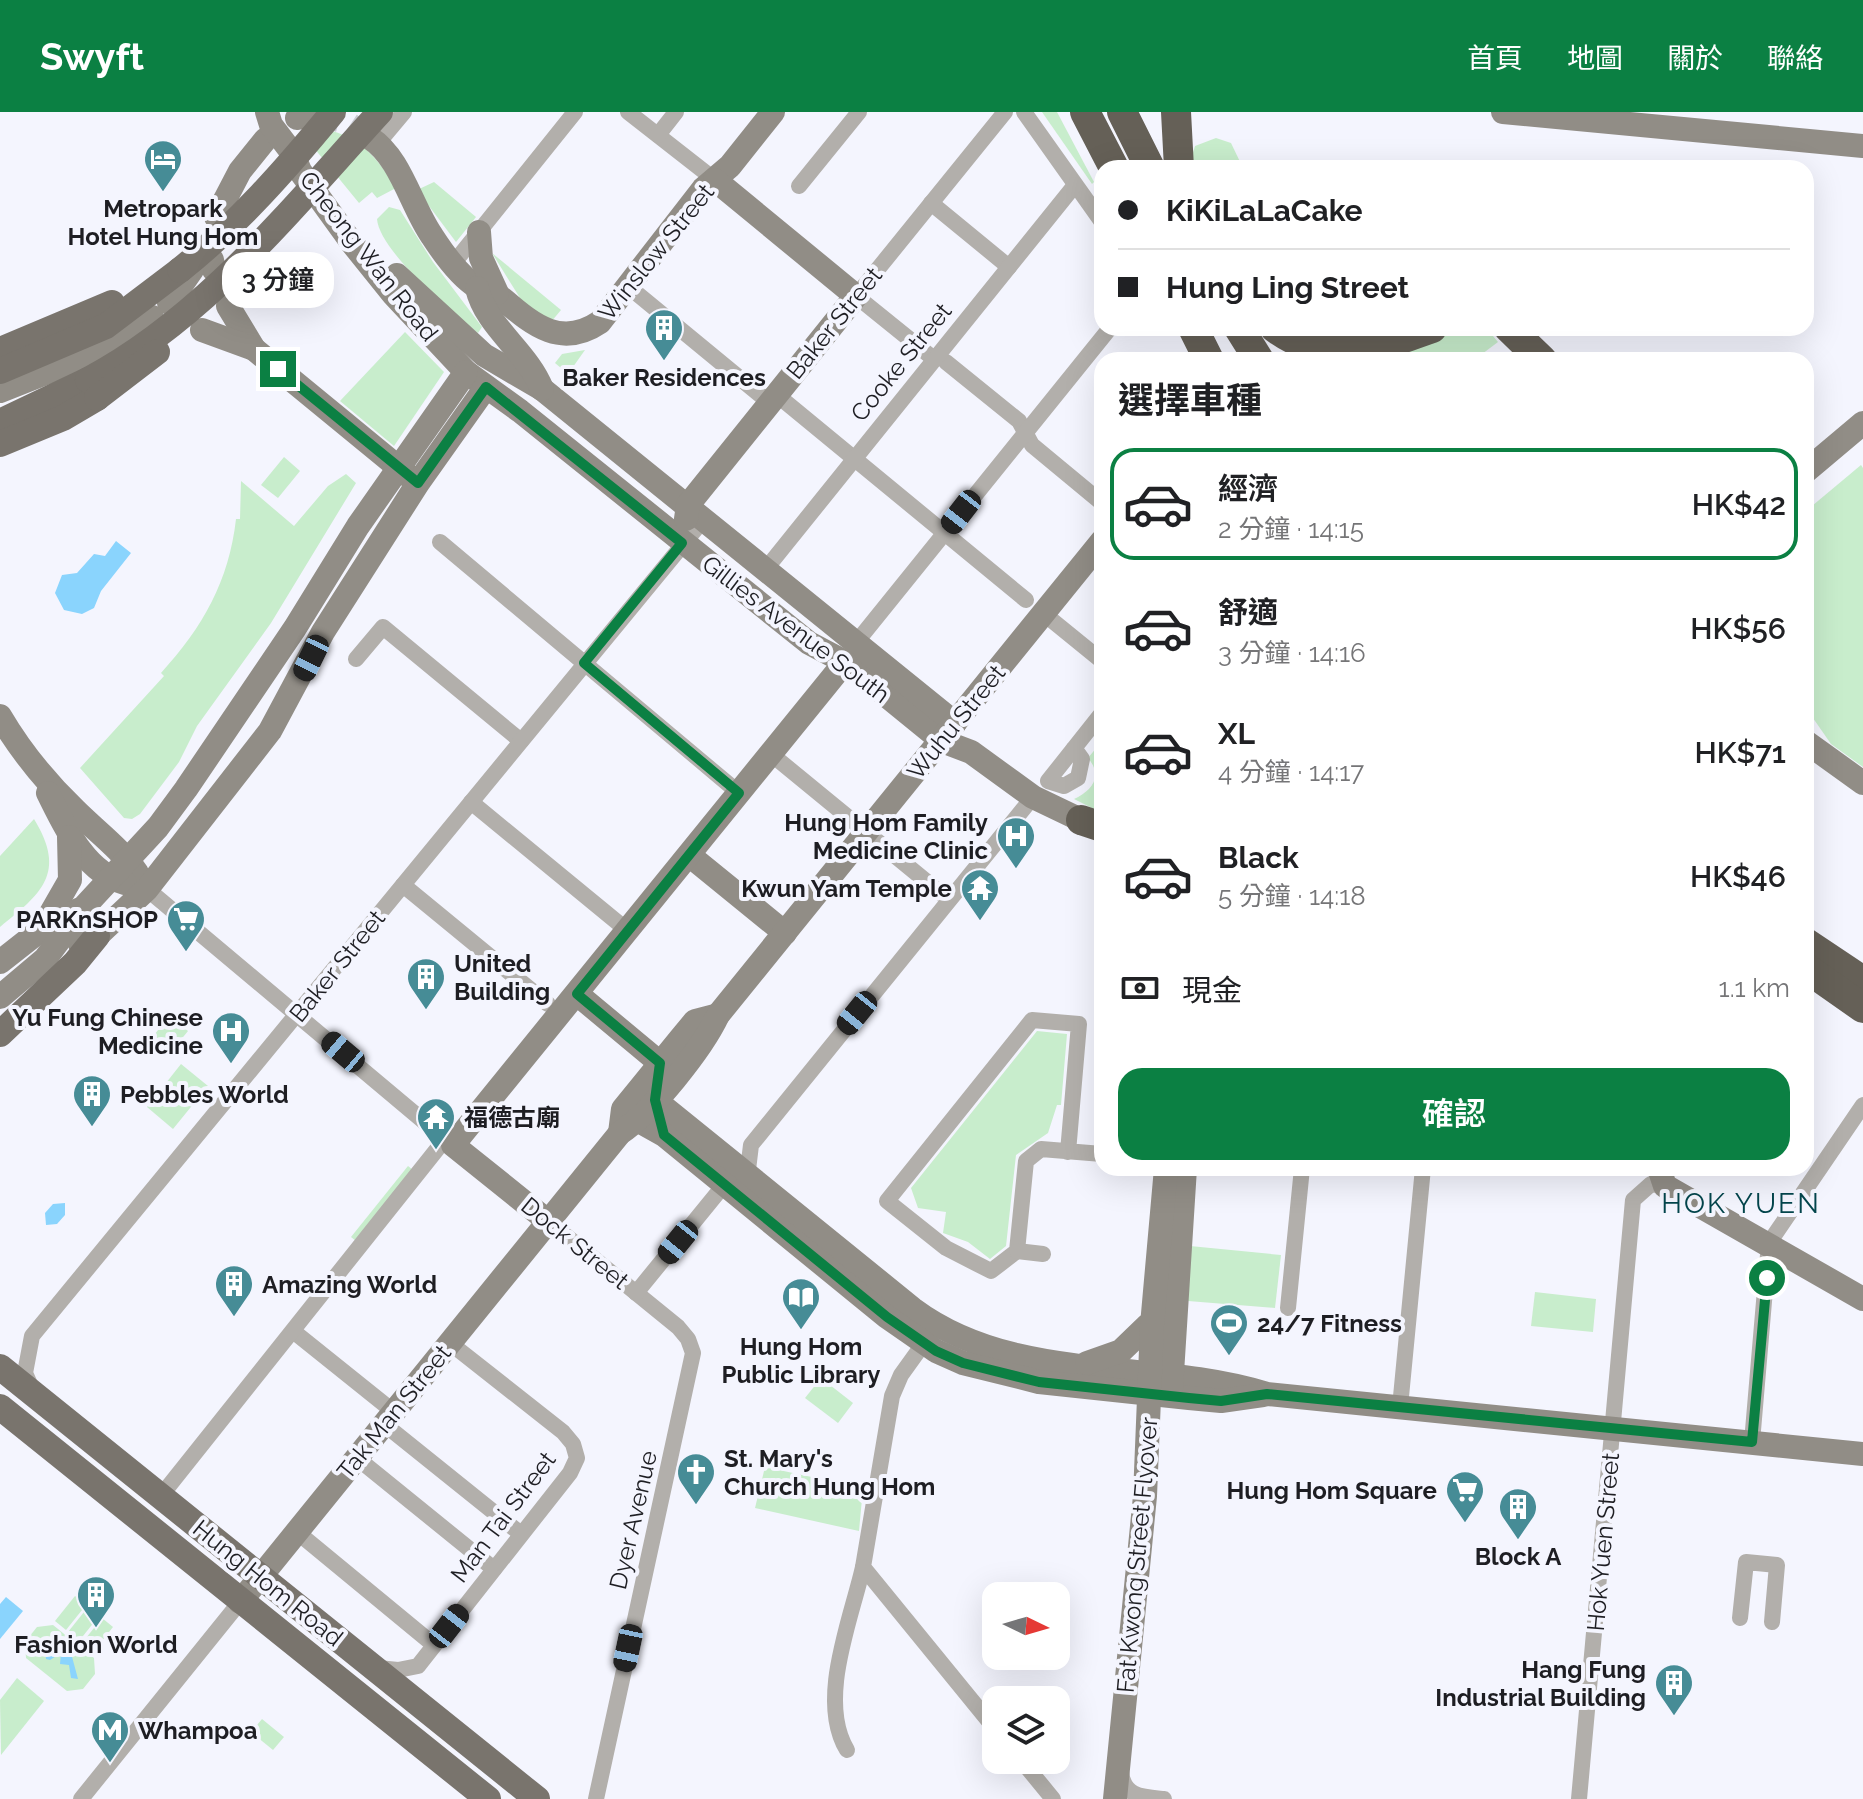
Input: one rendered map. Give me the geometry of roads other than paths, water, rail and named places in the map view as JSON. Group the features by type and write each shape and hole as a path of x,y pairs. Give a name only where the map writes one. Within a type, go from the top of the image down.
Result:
{"highway":[{"path":"1085,112 1110,160"},
{"path":"1122,112 1146,160"},
{"path":"1176,112 1179,160"},
{"path":"1289,336 1309,347 1339,352"},
{"path":"1352,352 1372,349 1409,336"},
{"path":"1517,336 1534,352"},
{"path":"1814,948 1863,981"},
{"path":"1814,974 1863,1008"}],"main road":[{"name":"Cheong Wan Road","path":"267,112 271,125 293,154 300,171 358,239 417,297 484,355"},
{"path":"0,444 63,418 138,369 195,316 380,112"},
{"name":"Winslow Street","path":"487,290 537,328 565,335 584,332 600,322 703,189 715,180 773,112"},
{"path":"1503,112 1863,146"},
{"path":"0,391 91,355 152,316 200,268 224,233 279,176 315,115"},
{"path":"216,217 240,171 265,140"},
{"path":"374,140 432,238 453,264 487,290"},
{"path":"715,180 856,296"},
{"path":"479,232 487,290 481,304 533,367 542,389"},
{"name":"Cheong Wan Road","path":"358,239 393,294 466,372 486,387"},
{"path":"0,422 55,398 127,355 186,311 250,254"},
{"path":"0,350 200,268"},
{"path":"0,371 106,326 200,268"},
{"name":"Baker Street","path":"682,543 696,512 774,399 856,296"},
{"path":"228,306 254,349 408,476"},
{"path":"202,330 254,349"},
{"path":"0,997 45,959 84,907 128,860 186,789 408,476 486,387 484,355"},
{"name":"Gillies Avenue South","path":"484,355 522,381 542,389 696,512 765,570 850,653 971,752 1033,797 1091,824"},
{"path":"0,1034 147,889 270,731 466,372"},
{"name":"Gillies Avenue South","path":"486,387 809,643 850,653"},
{"path":"1814,464 1863,423"},
{"name":"Wuhu Street","path":"549,1222 708,1036 718,1015 948,732 1035,606 1094,549"},
{"path":"450,1142 577,994 850,653"},
{"path":"0,716 33,763 72,808 128,860 147,889"},
{"path":"1814,748 1863,783"},
{"path":"33,763 69,837 110,879 147,889"},
{"path":"42,929 70,880 69,837"},
{"path":"689,855 785,933"},
{"path":"0,962 42,929 84,907"},
{"path":"1814,933 1863,968"},
{"path":"45,959 97,936"},
{"path":"1814,983 1863,1019"},
{"path":"577,994 660,1063 655,1100 664,1135"},
{"name":"Wuhu Street","path":"630,1127 623,1109 695,1021 718,1015"},
{"path":"655,1100 963,1363 1002,1375 1160,1384 1224,1380 1267,1394 1863,1454"},
{"path":"630,1127 664,1135 724,1185 930,1334 1160,1384"},
{"name":"Dock Street","path":"450,1142 549,1222"},
{"path":"1160,1384 1148,1325 1163,1176"},
{"name":"Fat Kwong Street Flyover","path":"1123,1796 1145,1496 1152,1325 1163,1176"},
{"name":"Fat Kwong Street Flyover","path":"1123,1796 1154,1496 1161,1332 1174,1176"},
{"path":"1160,1384 1184,1176"},
{"path":"1662,1177 1863,1299"},
{"name":"Tak Man Street","path":"240,1602 549,1222"},
{"path":"1078,1365 1121,1351 1148,1325"},
{"name":"Hung Hom Road","path":"0,1367 537,1799"},
{"name":"Hung Hom Road","path":"0,1407 488,1799"}],"street":[{"path":"374,140 404,112"},
{"path":"453,264 575,112"},
{"path":"628,112 715,180"},
{"path":"658,135 676,112"},
{"path":"799,186 859,112"},
{"name":"Baker Street","path":"856,296 1005,112"},
{"path":"1024,112 1094,211"},
{"name":"Cooke Street","path":"765,570 854,458 940,361 1009,267 1075,185"},
{"path":"931,203 1009,267"},
{"path":"629,287 854,458 1094,654"},
{"path":"856,296 1019,421 1032,445 1094,496"},
{"path":"850,653 1103,336"},
{"path":"440,542 739,793"},
{"name":"Baker Street","path":"38,1397 25,1373 32,1336 682,543"},
{"path":"356,659 383,627 521,741"},
{"path":"1074,748 1094,723"},
{"path":"771,754 949,900"},
{"path":"747,1178 751,1145 1033,797"},
{"path":"471,802 628,931"},
{"path":"403,885 548,1004"},
{"path":"147,889 450,1142 160,1497"},
{"path":"1043,1254 1017,1251 991,1271 946,1248 887,1201 1032,1020 1079,1024 1068,1152"},
{"path":"1752,1442 1769,1243 1863,1105"},
{"path":"1017,1251 1026,1161 1041,1149 1094,1154"},
{"path":"1288,1308 1301,1176"},
{"path":"1400,1407 1422,1176"},
{"name":"Hok Yuen Street","path":"1579,1799 1633,1200 1643,1188 1662,1177"},
{"path":"636,1293 724,1185"},
{"name":"Dock Street","path":"549,1222 684,1333 692,1346"},
{"path":"293,1331 521,1534"},
{"path":"847,1750 836,1728 833,1702 863,1567 889,1407 901,1375 930,1334"},
{"name":"Man Tai Street","path":"371,1666 386,1670 418,1666 575,1465 577,1450 563,1432 450,1343"},
{"name":"Dyer Avenue","path":"596,1799 692,1369 692,1346"},
{"path":"1160,1384 1121,1772 1123,1796 1164,1799"},
{"path":"357,1458 494,1569"},
{"path":"297,1532 434,1645"},
{"path":"1740,1618 1746,1562 1777,1565 1772,1622"},
{"path":"863,1567 982,1713"},
{"path":"81,1799 240,1602"},
{"path":"1032,1774 1053,1799"}],"water":[{"path":"116,541 131,553 101,591 94,608 82,614 64,610 55,593 62,575 77,573 94,554 105,556"},
{"path":"65,1203 65,1215 57,1224 46,1225 45,1213 53,1204"},
{"path":"6,1597 23,1611 0,1639 0,1604"},
{"path":"41,1645 57,1645 71,1653 78,1679 71,1678 69,1665 60,1664 61,1653 50,1660 46,1659 45,1650 39,1648"}],"tunnel":[{"path":"316,114 346,122 370,138"}],"place":[{"name":"Metropark Hotel Hung Hom","path":"163,193"},
{"name":"Baker Residences","path":"664,362"},
{"name":"Hung Hom Family Medicine Clinic","path":"1016,870"},
{"name":"Kwun Yam Temple","path":"980,922"},
{"name":"PARKnSHOP","path":"186,953"},
{"name":"United Building","path":"426,1011"},
{"name":"Yu Fung Chinese Medicine","path":"231,1065"},
{"name":"Pebbles World","path":"92,1128"},
{"name":"福德古廟","path":"436,1151"},
{"name":"Amazing World","path":"234,1318"},
{"name":"Hung Hom Public Library","path":"801,1331"},
{"name":"24/7 Fitness","path":"1229,1357"},
{"name":"St. Mary's Church Hung Hom","path":"696,1506"},
{"name":"Hung Hom Square","path":"1465,1524"},
{"name":"Block A","path":"1518,1541"},
{"name":"Fashion World","path":"96,1629"},
{"name":"Hang Fung Industrial Building","path":"1674,1717"},
{"name":"Whampoa","path":"110,1764"}],"district":[{"name":"HOK YUEN","path":"1741,1203"}]}
